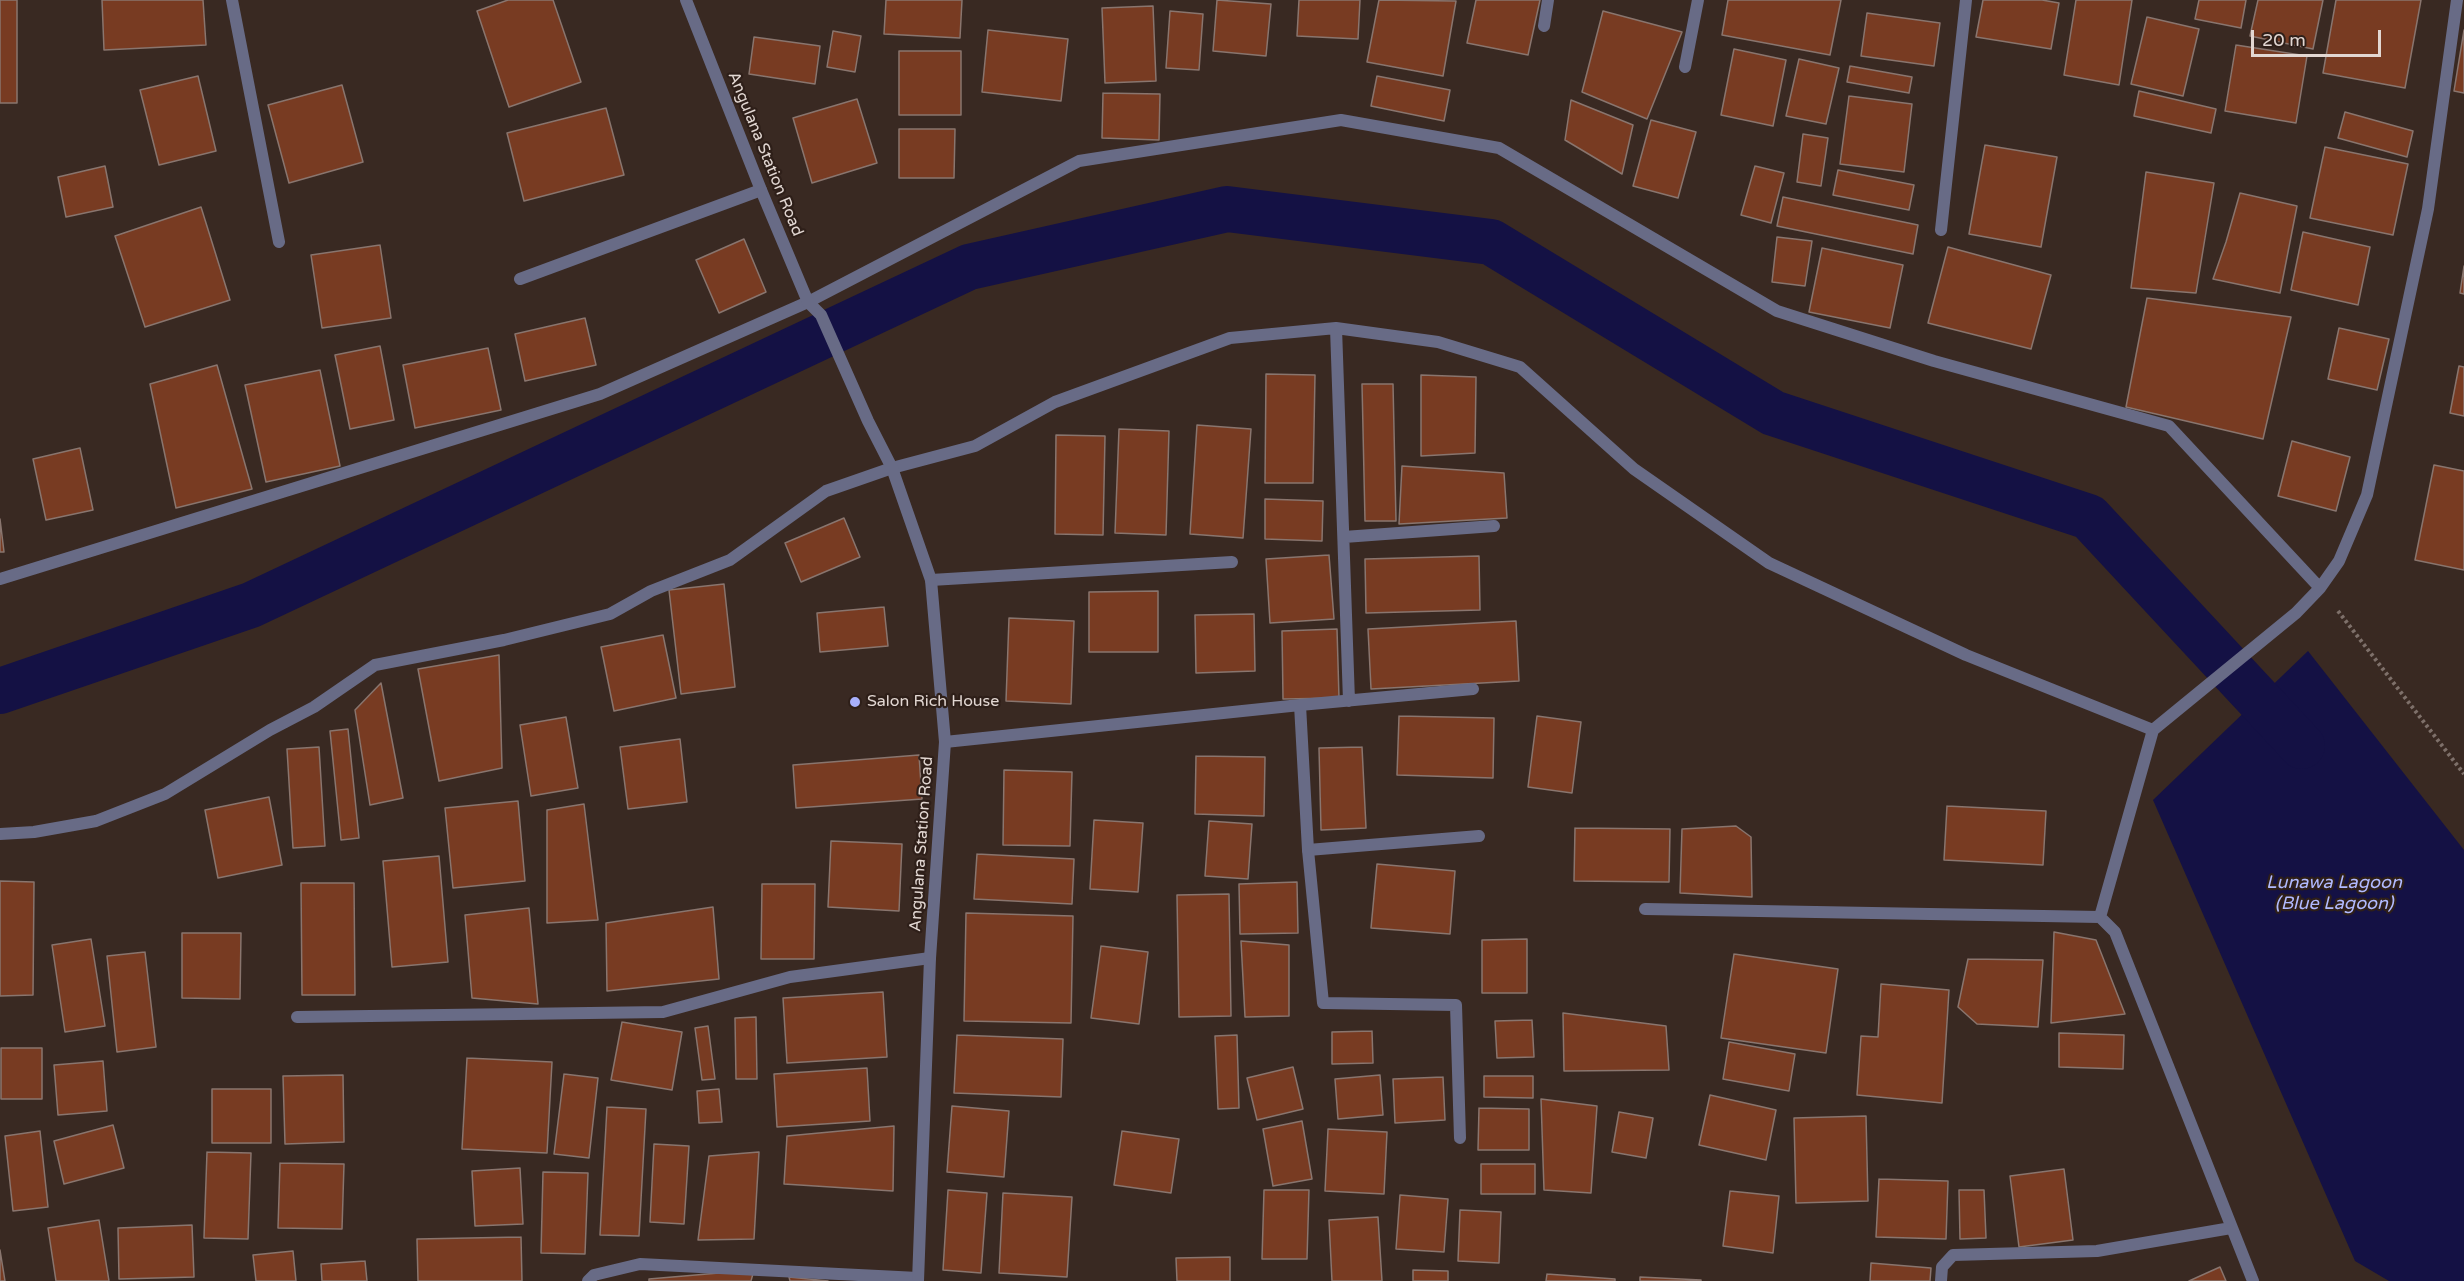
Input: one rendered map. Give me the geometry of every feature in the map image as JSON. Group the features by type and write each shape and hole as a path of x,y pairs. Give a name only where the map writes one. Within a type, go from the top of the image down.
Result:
{"street":[{"path":"232,0 279,242"},
{"name":"Angulana Station Road","path":"687,0 761,190 808,302 821,315 868,421 892,468 931,580 945,742 930,958 918,1279"},
{"path":"1544,26 1548,0"},
{"path":"1684,67 1698,0"},
{"path":"1941,230 1966,0"},
{"path":"2100,917 2153,730 2296,613 2320,588 2339,561 2367,495 2428,209 2457,0"},
{"path":"0,579 600,394 808,302 1079,161 1341,120 1499,148 1777,311 1934,361 2169,426 2320,588"},
{"path":"520,279 761,190"},
{"path":"0,834 34,832 96,821 165,794 270,730 314,707 375,665 504,640 610,614 651,591 730,560 826,491 892,468 975,446 1054,402 1230,338 1336,328 1438,342 1520,366 1634,469 1769,563 1966,655 2153,730"},
{"path":"1336,328 1349,701"},
{"path":"1344,537 1494,526"},
{"path":"931,580 1232,561"},
{"path":"945,742 1473,689"},
{"path":"1300,705 1308,850 1323,1003 1456,1005 1460,1138"},
{"path":"1308,850 1479,836"},
{"path":"1645,909 2100,917 2115,932 2253,1281"},
{"path":"297,1017 663,1012 790,977 930,958"},
{"path":"1941,1281 1942,1267 1953,1255 2097,1251 2232,1228"},
{"path":"588,1281 594,1275 640,1263 918,1279"}],"path":[{"path":"2320,588 2464,774"}],"water":[{"name":"Lunawa Lagoon (Blue Lagoon)","path":"2308,651 2464,850 2464,1281 2389,1281 2355,1261 2153,800"}],"building":[{"path":"0,0 17,0 17,103 0,103"},
{"path":"102,0 203,0 206,45 104,50"},
{"path":"508,0 553,0 581,82 509,107 477,11"},
{"path":"886,0 962,0 960,38 884,34"},
{"path":"1217,0 1271,4 1266,56 1213,51"},
{"path":"1299,0 1360,0 1358,39 1297,36"},
{"path":"1379,0 1456,1 1443,76 1367,62"},
{"path":"1476,0 1540,0 1528,55 1467,43"},
{"path":"1728,0 1841,0 1830,55 1722,35"},
{"path":"1983,0 2042,0 2059,3 2051,49 1976,37"},
{"path":"2076,0 2132,0 2119,85 2064,75"},
{"path":"2199,0 2246,0 2241,28 2195,19"},
{"path":"2258,0 2323,0 2313,49 2250,36"},
{"path":"2336,0 2421,0 2405,88 2323,73"},
{"path":"1153,6 1156,81 1105,83 1102,8"},
{"path":"1170,11 1203,14 1199,70 1166,68"},
{"path":"1603,11 1682,32 1647,119 1582,92"},
{"path":"1867,13 1940,23 1934,66 1861,56"},
{"path":"2147,17 2199,29 2183,96 2131,84"},
{"path":"988,30 1068,39 1061,101 982,92"},
{"path":"2464,30 2464,93 2454,91"},
{"path":"833,31 861,36 855,72 827,67"},
{"path":"754,37 820,46 815,84 749,74"},
{"path":"2236,45 2307,56 2296,123 2225,111"},
{"path":"1734,49 1786,60 1773,126 1721,115"},
{"path":"899,51 961,51 961,115 899,115"},
{"path":"1799,59 1839,68 1826,124 1786,116"},
{"path":"1850,66 1912,77 1909,93 1847,82"},
{"path":"198,76 216,151 159,165 140,90"},
{"path":"1377,76 1450,90 1444,121 1371,106"},
{"path":"342,85 363,162 289,183 268,105"},
{"path":"2139,91 2216,109 2211,133 2134,116"},
{"path":"1103,93 1160,94 1159,140 1102,138"},
{"path":"1849,96 1912,104 1904,172 1840,164"},
{"path":"857,99 877,163 812,183 793,118"},
{"path":"1571,100 1633,125 1622,174 1565,140"},
{"path":"606,108 624,175 524,201 507,133"},
{"path":"2345,112 2413,131 2407,157 2338,138"},
{"path":"1651,120 1696,132 1678,198 1633,186"},
{"path":"899,129 955,129 954,178 899,178"},
{"path":"1803,134 1828,138 1821,186 1797,182"},
{"path":"1985,145 2057,157 2041,247 1969,234"},
{"path":"2325,147 2408,164 2393,235 2310,218"},
{"path":"105,166 113,207 66,217 58,177"},
{"path":"1755,166 1784,173 1771,223 1741,215"},
{"path":"1838,170 1914,185 1909,210 1833,195"},
{"path":"2146,172 2214,183 2196,293 2131,288"},
{"path":"2240,193 2297,206 2280,293 2213,279"},
{"path":"1783,197 1918,225 1913,254 1777,226"},
{"path":"201,207 230,300 145,327 115,236"},
{"path":"2303,232 2370,247 2358,305 2291,290"},
{"path":"1777,237 1812,241 1805,286 1772,282"},
{"path":"744,239 766,292 719,313 696,260"},
{"path":"380,245 391,318 322,328 311,255"},
{"path":"1948,247 2051,275 2031,349 1928,323"},
{"path":"1822,248 1903,265 1890,328 1809,312"},
{"path":"2464,266 2464,294 2460,293"},
{"path":"2147,298 2291,317 2263,439 2126,407"},
{"path":"585,318 596,365 525,381 515,334"},
{"path":"2339,328 2389,339 2377,390 2328,379"},
{"path":"380,346 394,420 350,429 335,355"},
{"path":"488,348 501,410 415,428 403,365"},
{"path":"217,365 252,489 176,508 150,384"},
{"path":"2459,366 2464,367 2464,416 2450,413"},
{"path":"320,370 340,466 266,482 245,385"},
{"path":"1266,374 1315,375 1313,483 1265,483"},
{"path":"1421,375 1476,377 1475,453 1421,456"},
{"path":"1362,384 1393,384 1396,521 1365,521"},
{"path":"1197,425 1251,429 1243,538 1190,534"},
{"path":"1119,429 1169,431 1166,535 1115,533"},
{"path":"1056,435 1105,436 1103,535 1055,534"},
{"path":"2292,441 2350,457 2336,511 2278,496"},
{"path":"80,448 93,510 46,520 33,459"},
{"path":"2434,465 2464,471 2464,570 2415,560"},
{"path":"1402,466 1504,473 1507,518 1399,524"},
{"path":"1265,499 1323,501 1322,541 1265,539"},
{"path":"844,518 860,557 801,582 785,543"},
{"path":"0,519 4,552 0,552"},
{"path":"1329,555 1334,619 1270,623 1266,559"},
{"path":"1479,556 1480,610 1366,613 1365,559"},
{"path":"724,584 735,687 681,694 669,590"},
{"path":"1158,591 1158,652 1089,652 1089,592"},
{"path":"884,607 888,646 820,652 817,613"},
{"path":"1254,614 1255,671 1196,673 1195,615"},
{"path":"1009,618 1074,621 1071,704 1006,701"},
{"path":"1516,621 1519,681 1371,689 1368,629"},
{"path":"1337,629 1339,698 1283,699 1282,631"},
{"path":"663,635 676,698 614,711 601,647"},
{"path":"499,655 502,768 439,781 418,669"},
{"path":"381,683 403,798 370,805 355,710"},
{"path":"1399,716 1494,718 1493,778 1397,775"},
{"path":"1537,716 1581,722 1572,793 1528,787"},
{"path":"566,717 578,788 531,796 520,725"},
{"path":"348,729 359,838 341,840 330,731"},
{"path":"680,739 687,802 628,809 620,747"},
{"path":"319,747 325,846 293,848 287,749"},
{"path":"1362,747 1366,828 1321,830 1319,748"},
{"path":"919,755 922,799 796,808 793,765"},
{"path":"1196,756 1265,757 1264,816 1195,814"},
{"path":"1004,770 1072,772 1070,846 1003,845"},
{"path":"269,797 282,865 218,878 205,810"},
{"path":"518,801 525,881 453,888 445,808"},
{"path":"584,804 598,920 547,923 547,810"},
{"path":"1947,806 2046,811 2043,865 1944,860"},
{"path":"1094,820 1143,823 1138,892 1090,889"},
{"path":"1209,821 1252,824 1248,879 1205,876"},
{"path":"1736,826 1751,837 1752,897 1680,893 1682,829"},
{"path":"1575,828 1670,829 1669,882 1574,881"},
{"path":"831,841 902,844 899,911 828,907"},
{"path":"977,854 1074,859 1072,904 974,899"},
{"path":"439,856 448,962 392,967 383,861"},
{"path":"1377,864 1455,871 1450,934 1371,928"},
{"path":"0,881 34,882 33,995 0,996"},
{"path":"1297,882 1298,933 1240,934 1239,884"},
{"path":"301,883 354,883 355,995 302,995"},
{"path":"762,884 815,884 814,959 761,959"},
{"path":"1229,894 1231,1016 1179,1017 1177,895"},
{"path":"713,907 719,979 607,991 606,923"},
{"path":"529,908 538,1004 472,998 465,915"},
{"path":"966,913 1073,916 1071,1023 964,1021"},
{"path":"2054,932 2096,940 2125,1014 2051,1023"},
{"path":"182,933 241,933 240,999 182,998"},
{"path":"91,939 105,1026 65,1032 52,945"},
{"path":"1527,939 1527,993 1482,993 1482,940"},
{"path":"1241,941 1289,945 1289,1016 1245,1017"},
{"path":"1101,946 1148,952 1139,1024 1091,1018"},
{"path":"145,952 156,1047 117,1052 107,956"},
{"path":"1734,954 1838,969 1826,1053 1721,1038"},
{"path":"1968,959 2043,960 2038,1027 1977,1024 1958,1007"},
{"path":"1881,984 1949,990 1942,1103 1857,1095 1861,1036 1878,1037"},
{"path":"883,992 887,1057 787,1063 783,998"},
{"path":"1563,1013 1666,1026 1669,1070 1564,1071"},
{"path":"756,1017 757,1079 736,1079 735,1018"},
{"path":"1532,1020 1534,1057 1497,1058 1495,1021"},
{"path":"622,1022 682,1032 672,1090 611,1080"},
{"path":"708,1026 715,1079 702,1080 695,1028"},
{"path":"1372,1031 1373,1063 1332,1064 1332,1032"},
{"path":"2059,1033 2124,1035 2123,1069 2059,1067"},
{"path":"957,1035 1063,1039 1061,1097 954,1093"},
{"path":"1237,1035 1239,1108 1218,1109 1215,1036"},
{"path":"1729,1042 1795,1054 1789,1091 1723,1079"},
{"path":"1,1048 42,1048 42,1099 1,1099"},
{"path":"467,1058 552,1062 547,1153 462,1149"},
{"path":"103,1061 107,1111 58,1115 54,1065"},
{"path":"1293,1067 1303,1109 1257,1120 1247,1078"},
{"path":"867,1068 870,1121 777,1127 774,1074"},
{"path":"564,1074 598,1078 589,1158 554,1154"},
{"path":"343,1075 344,1142 285,1144 283,1076"},
{"path":"1380,1075 1383,1115 1338,1119 1335,1079"},
{"path":"1484,1076 1533,1076 1533,1098 1484,1097"},
{"path":"1443,1077 1445,1120 1395,1123 1393,1079"},
{"path":"212,1089 271,1089 271,1143 212,1143"},
{"path":"719,1089 722,1122 699,1123 697,1091"},
{"path":"1710,1095 1776,1110 1766,1160 1699,1145"},
{"path":"1541,1099 1597,1106 1591,1193 1544,1190"},
{"path":"952,1106 1009,1111 1004,1177 947,1172"},
{"path":"607,1107 646,1109 639,1236 600,1235"},
{"path":"1479,1108 1529,1109 1529,1150 1478,1150"},
{"path":"1619,1112 1653,1118 1646,1158 1612,1152"},
{"path":"1866,1116 1868,1201 1796,1203 1794,1118"},
{"path":"1302,1121 1312,1179 1273,1186 1263,1129"},
{"path":"113,1125 124,1168 64,1184 54,1141"},
{"path":"894,1126 893,1191 784,1184 787,1136"},
{"path":"1328,1129 1387,1132 1384,1194 1325,1191"},
{"path":"40,1131 48,1207 13,1211 5,1136"},
{"path":"1122,1131 1179,1139 1171,1193 1114,1185"},
{"path":"654,1144 689,1146 684,1224 650,1222"},
{"path":"207,1152 251,1153 248,1239 204,1238"},
{"path":"759,1152 754,1239 698,1240 709,1156"},
{"path":"280,1163 344,1164 342,1229 278,1228"},
{"path":"1481,1164 1535,1164 1535,1194 1481,1194"},
{"path":"520,1168 523,1224 475,1226 472,1171"},
{"path":"2064,1169 2073,1240 2019,1247 2010,1176"},
{"path":"543,1172 588,1173 585,1254 541,1253"},
{"path":"1879,1179 1948,1181 1946,1239 1876,1237"},
{"path":"948,1190 987,1193 981,1273 943,1270"},
{"path":"1264,1190 1309,1190 1307,1259 1262,1259"},
{"path":"1959,1190 1984,1190 1986,1238 1960,1239"},
{"path":"1730,1191 1779,1196 1773,1253 1723,1246"},
{"path":"1003,1193 1072,1197 1067,1277 999,1273"},
{"path":"1400,1195 1448,1199 1444,1252 1396,1249"},
{"path":"1460,1210 1501,1212 1499,1263 1458,1261"},
{"path":"1378,1217 1382,1281 1332,1281 1329,1220"},
{"path":"99,1220 109,1281 56,1281 48,1228"},
{"path":"192,1225 194,1277 119,1279 118,1228"},
{"path":"521,1237 522,1281 418,1281 417,1239"},
{"path":"0,1250 5,1281 0,1281"},
{"path":"293,1251 296,1281 256,1281 253,1255"},
{"path":"1230,1257 1230,1281 1177,1281 1176,1258"},
{"path":"365,1261 367,1281 322,1281 321,1264"},
{"path":"1871,1263 1931,1268 1930,1281 1870,1281"},
{"path":"2220,1267 2226,1281 2189,1281"},
{"path":"754,1270 751,1281 649,1281 649,1279"},
{"path":"1413,1270 1448,1271 1448,1281 1413,1281"},
{"path":"1547,1274 1615,1279 1615,1281 1546,1281"},
{"path":"789,1277 828,1281 790,1281"},
{"path":"1640,1277 1701,1280 1701,1281 1640,1281"}],"waterway":[{"path":"0,691 251,605 969,267 1227,209 1491,242 1773,413 2089,517 2302,746"}],"place":[{"name":"Salon Rich House","path":"855,702"}]}
